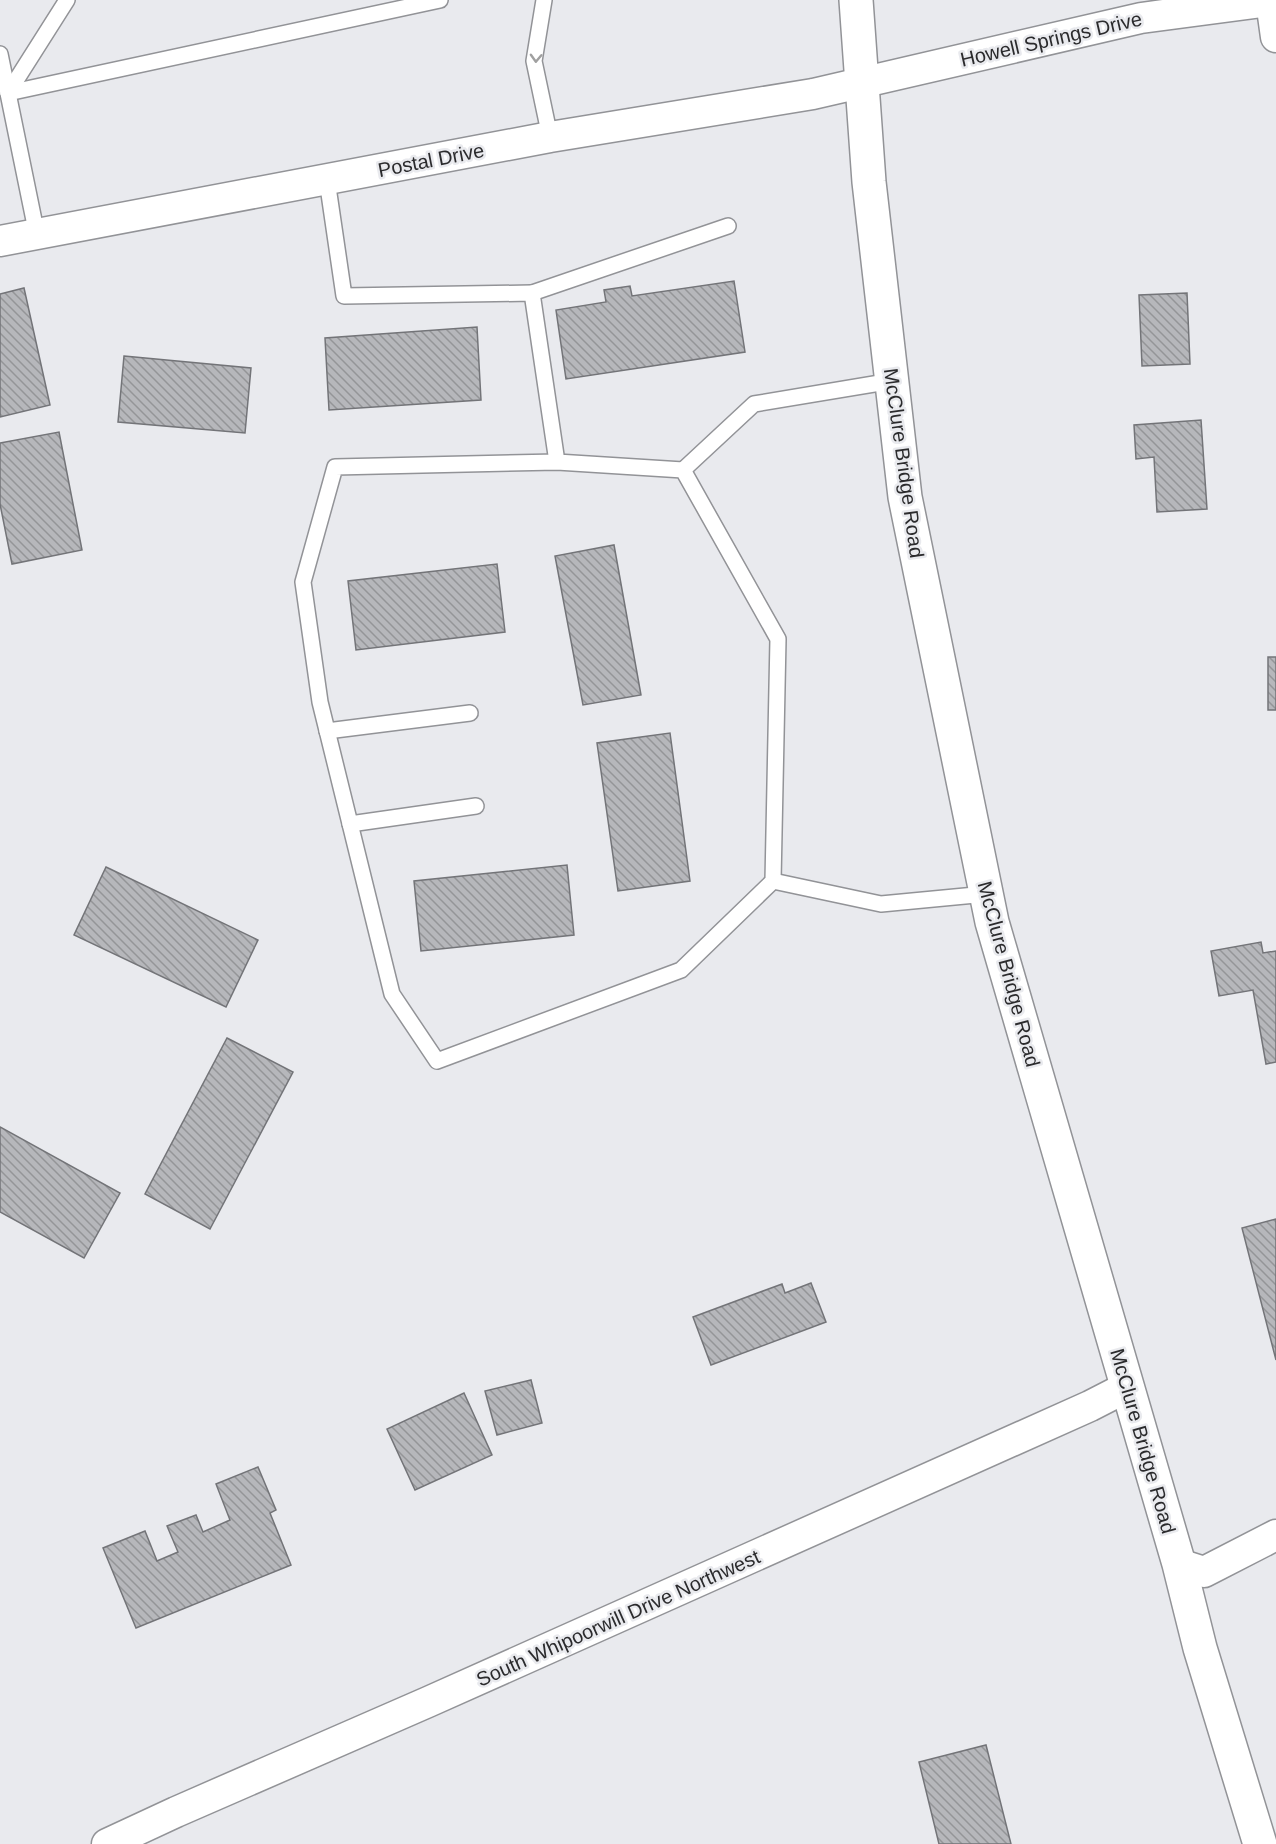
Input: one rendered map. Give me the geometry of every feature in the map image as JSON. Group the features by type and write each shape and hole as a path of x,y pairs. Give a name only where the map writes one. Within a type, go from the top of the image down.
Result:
{"street":[{"name":"McClure Bridge Road","path":"856,0 869,182 904,498 986,894 998,944 1179,1564 1200,1648 1260,1844"},
{"name":"Howell Springs Drive","path":"863,82 1141,18 1274,1"},
{"path":"1274,1 1276,37"},
{"name":"Postal Drive","path":"0,241 550,137 813,93 863,82"},
{"name":"South Whipoorwill Drive Northwest","path":"107,1844 439,1698 1079,1411 1127,1387"},
{"path":"1179,1564 1204,1572 1276,1535"}],"lane":[{"path":"8,93 67,0"},
{"path":"8,93 440,0"},
{"path":"544,0 534,61 550,137"},
{"path":"0,54 37,235"},
{"path":"327,180 344,296 532,293 728,226"},
{"path":"532,293 557,462"},
{"path":"683,470 778,639 772,881 681,970 437,1061 392,994 320,702 303,582 335,467 557,462 683,470 754,404 892,381"},
{"path":"327,731 470,713"},
{"path":"350,824 476,806"},
{"path":"772,881 881,904 986,894"}],"building":[{"path":"734,281 745,352 566,379 556,310 606,302 604,290 630,286 632,296"},
{"path":"24,288 50,405 0,417 0,294"},
{"path":"1187,293 1190,364 1142,366 1139,295"},
{"path":"477,327 481,400 329,410 325,338"},
{"path":"124,356 251,368 245,433 118,422"},
{"path":"1201,420 1207,509 1157,512 1154,457 1136,459 1134,425"},
{"path":"59,432 82,550 12,564 0,504 0,443"},
{"path":"614,545 641,695 583,705 555,556"},
{"path":"497,564 505,632 356,650 348,581"},
{"path":"1268,657 1276,657 1276,710 1268,710"},
{"path":"670,733 690,881 618,891 597,743"},
{"path":"567,865 574,935 421,951 414,881"},
{"path":"106,867 258,940 226,1007 74,935"},
{"path":"1261,942 1263,953 1276,951 1276,1062 1266,1064 1253,990 1219,996 1211,951"},
{"path":"227,1038 293,1072 210,1229 145,1194"},
{"path":"0,1127 120,1193 84,1258 0,1212"},
{"path":"1276,1219 1276,1360 1242,1228"},
{"path":"811,1283 826,1322 711,1365 693,1317 782,1284 785,1293"},
{"path":"531,1380 542,1423 497,1435 485,1391"},
{"path":"464,1393 492,1455 415,1490 387,1429"},
{"path":"258,1467 276,1510 270,1513 291,1565 136,1628 103,1548 145,1531 157,1561 178,1552 167,1526 196,1515 203,1532 230,1520 216,1484"},
{"path":"986,1745 1011,1844 939,1844 919,1762"}]}
